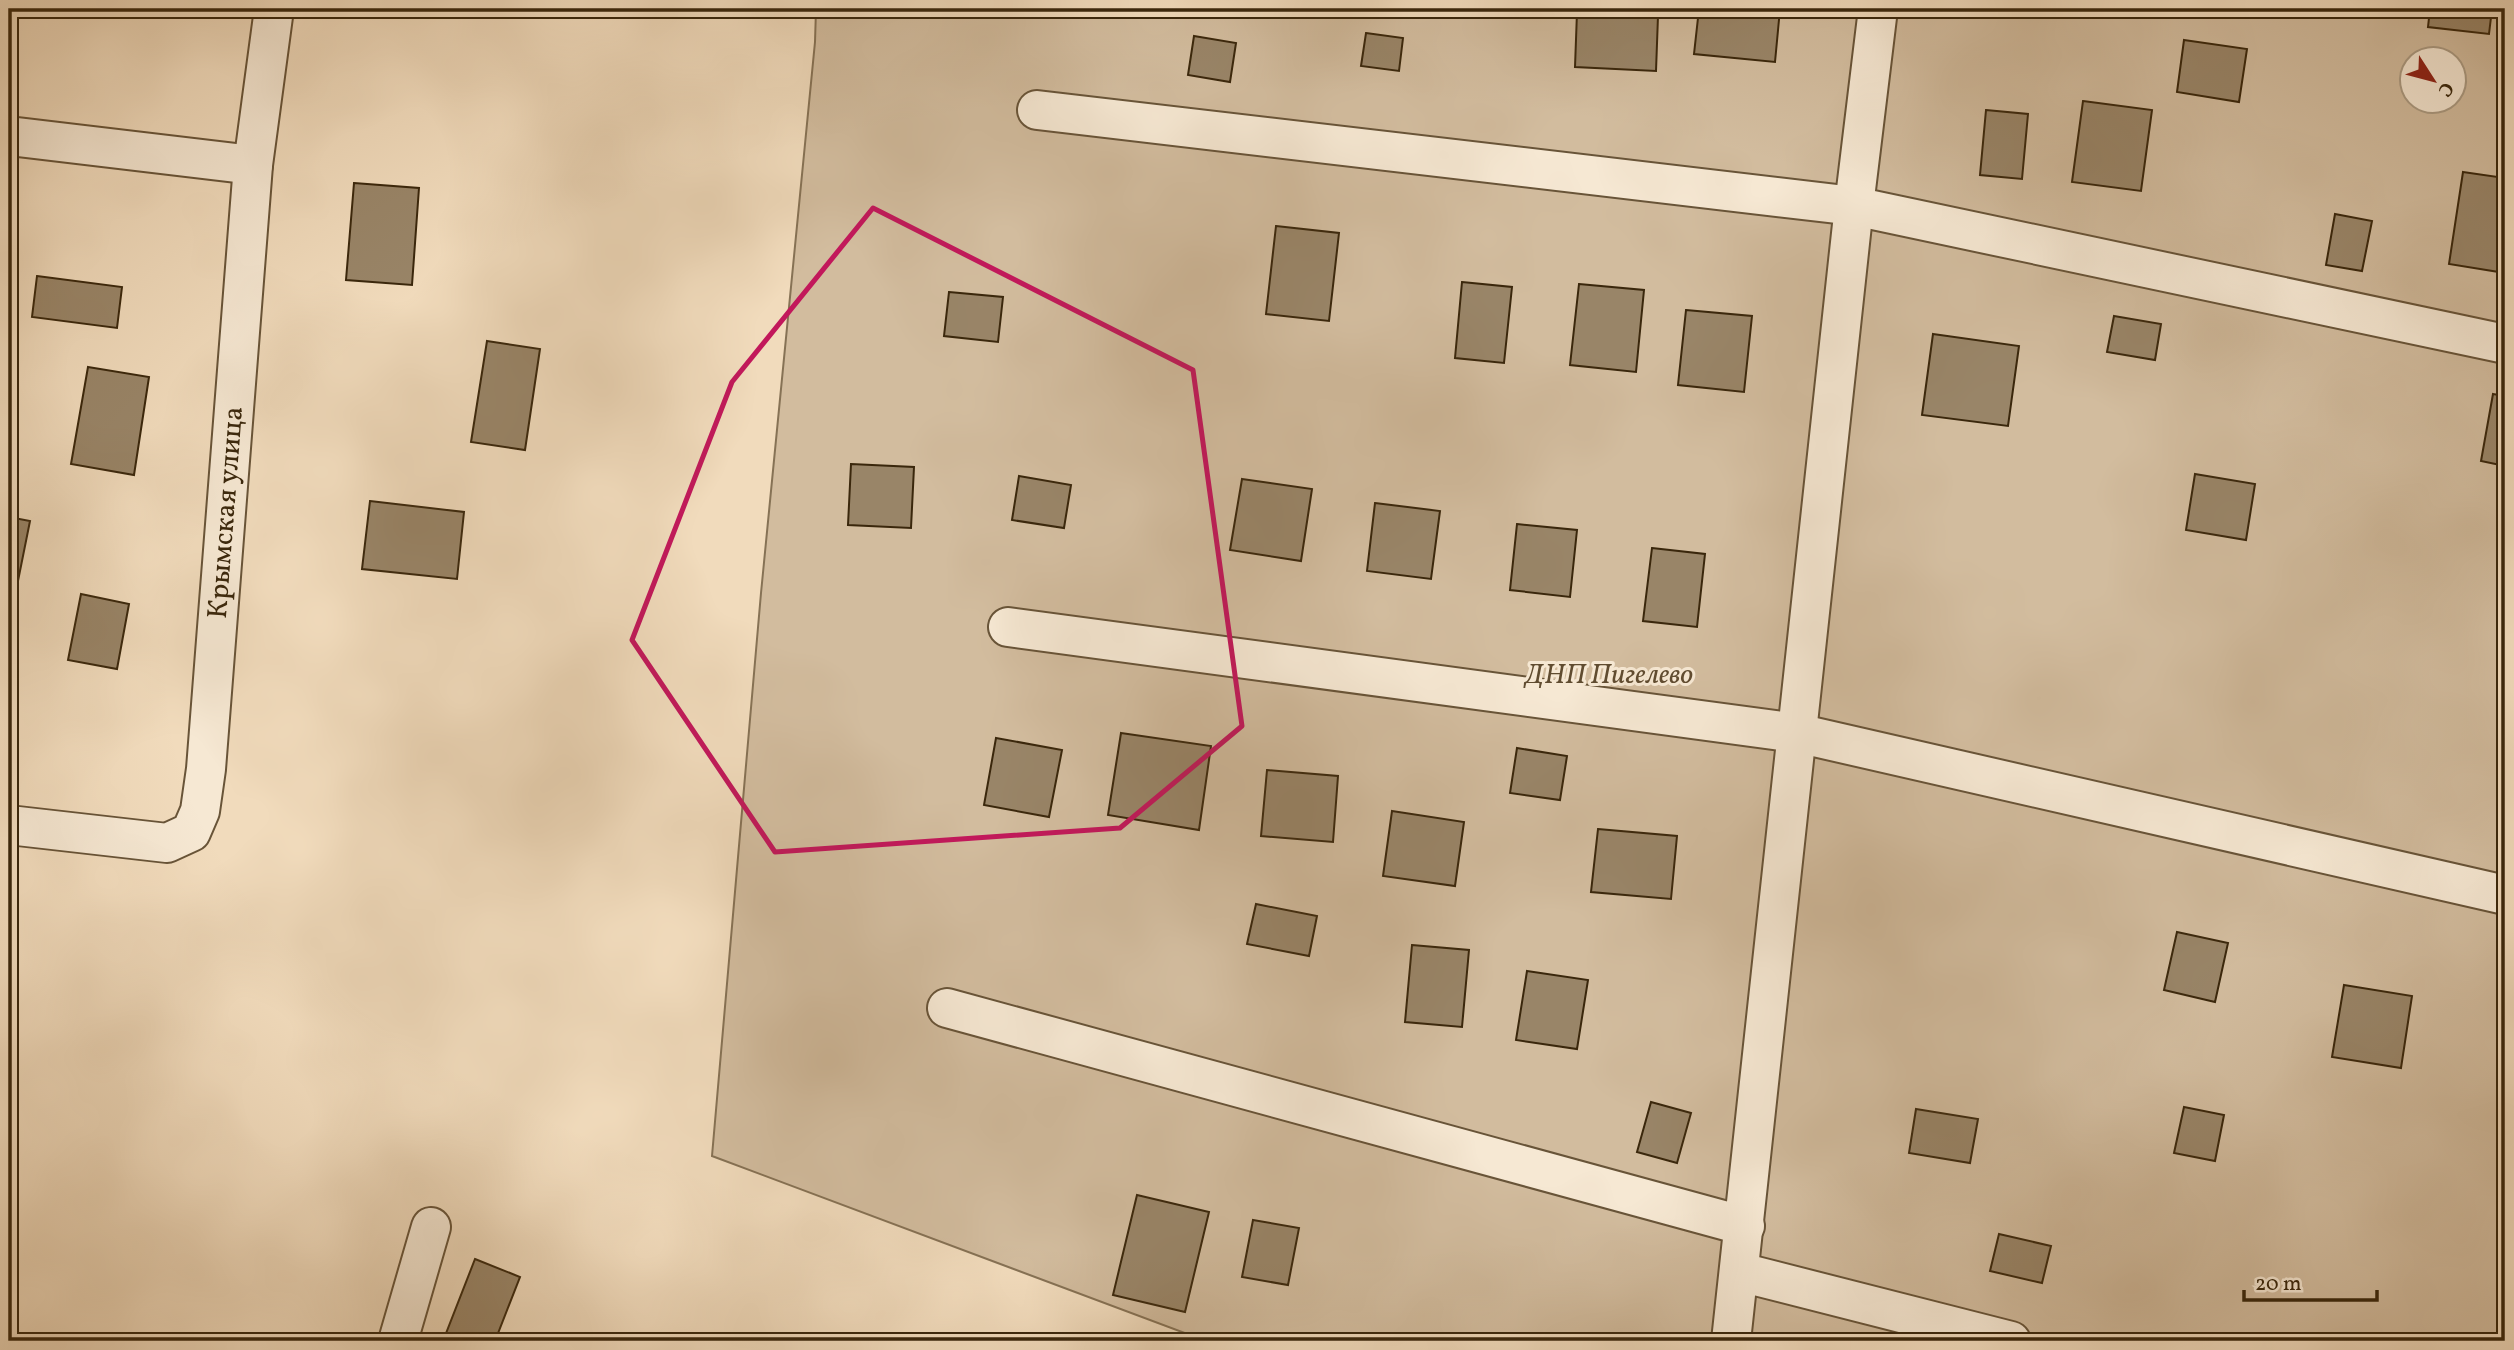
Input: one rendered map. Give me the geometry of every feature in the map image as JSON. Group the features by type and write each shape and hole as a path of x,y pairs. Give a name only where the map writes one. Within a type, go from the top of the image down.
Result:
{"street":[{"name":"Крымская улица","path":"9,825 167,843 191,832 200,811 206,769 253,165 274,9"},
{"path":"1731,1341 1854,206 1878,9"},
{"path":"1037,110 1854,206 2505,344"},
{"path":"9,136 253,165"},
{"path":"1008,627 1797,733 2505,895"},
{"path":"947,1008 1745,1226"},
{"path":"398,1341 431,1227"},
{"path":"1740,1272 2011,1341"}],"highlighted area":[{"path":"873,208 1193,370 1242,726 1120,828 775,852 632,640 732,382"}],"green space":[{"name":"ДНП Пигелево","path":"816,9 2505,9 2505,1341 1206,1341 712,1156"}],"building":[{"path":"1699,9 1780,9 1775,62 1694,54"},
{"path":"2430,9 2492,9 2489,34 2428,27"},
{"path":"1577,12 1658,16 1656,71 1575,67"},
{"path":"1366,33 1403,38 1399,71 1361,66"},
{"path":"1194,36 1236,43 1230,82 1188,75"},
{"path":"2184,40 2247,49 2239,102 2177,92"},
{"path":"2083,101 2152,110 2141,191 2072,182"},
{"path":"1986,110 2028,114 2022,179 1980,175"},
{"path":"2463,172 2505,178 2505,273 2449,264"},
{"path":"354,183 419,188 412,285 346,280"},
{"path":"2335,214 2372,221 2362,271 2326,265"},
{"path":"1276,226 1339,233 1329,321 1266,314"},
{"path":"37,276 122,287 117,328 32,317"},
{"path":"1462,282 1512,287 1504,363 1455,358"},
{"path":"1579,284 1644,290 1636,372 1570,365"},
{"path":"949,292 1003,297 998,342 944,336"},
{"path":"1686,310 1752,316 1744,392 1678,385"},
{"path":"2114,316 2161,324 2155,360 2107,352"},
{"path":"1933,334 2019,346 2008,426 1922,415"},
{"path":"487,341 540,349 525,450 471,442"},
{"path":"88,367 149,377 134,475 71,464"},
{"path":"2493,394 2505,396 2505,466 2481,461"},
{"path":"851,464 914,467 911,528 848,525"},
{"path":"2195,474 2255,484 2246,540 2186,530"},
{"path":"1019,476 1071,485 1064,528 1012,520"},
{"path":"1242,479 1312,489 1301,561 1230,550"},
{"path":"370,501 464,512 457,579 362,569"},
{"path":"1375,503 1440,511 1431,579 1367,571"},
{"path":"9,517 30,521 16,591 9,590"},
{"path":"1517,524 1577,530 1570,597 1510,590"},
{"path":"1652,548 1705,554 1697,627 1643,621"},
{"path":"81,594 129,604 117,669 68,660"},
{"path":"1121,733 1211,746 1199,830 1108,815"},
{"path":"996,738 1062,750 1049,817 984,805"},
{"path":"1517,748 1567,756 1560,800 1510,793"},
{"path":"1267,770 1338,776 1333,842 1261,836"},
{"path":"1392,811 1464,822 1455,886 1383,876"},
{"path":"1598,829 1677,836 1671,899 1591,892"},
{"path":"1256,904 1317,916 1309,956 1247,944"},
{"path":"2177,932 2228,943 2215,1002 2164,990"},
{"path":"1412,945 1469,950 1462,1027 1405,1022"},
{"path":"1527,971 1588,980 1577,1049 1516,1040"},
{"path":"2344,985 2412,996 2401,1068 2332,1057"},
{"path":"1651,1102 1691,1113 1677,1163 1637,1152"},
{"path":"2184,1107 2224,1115 2215,1161 2174,1153"},
{"path":"1916,1109 1978,1119 1970,1163 1909,1153"},
{"path":"1137,1195 1209,1212 1185,1312 1113,1295"},
{"path":"1253,1220 1299,1228 1288,1285 1242,1277"},
{"path":"1999,1234 2051,1246 2042,1283 1990,1271"},
{"path":"475,1259 520,1277 495,1341 458,1341 445,1336"}]}
